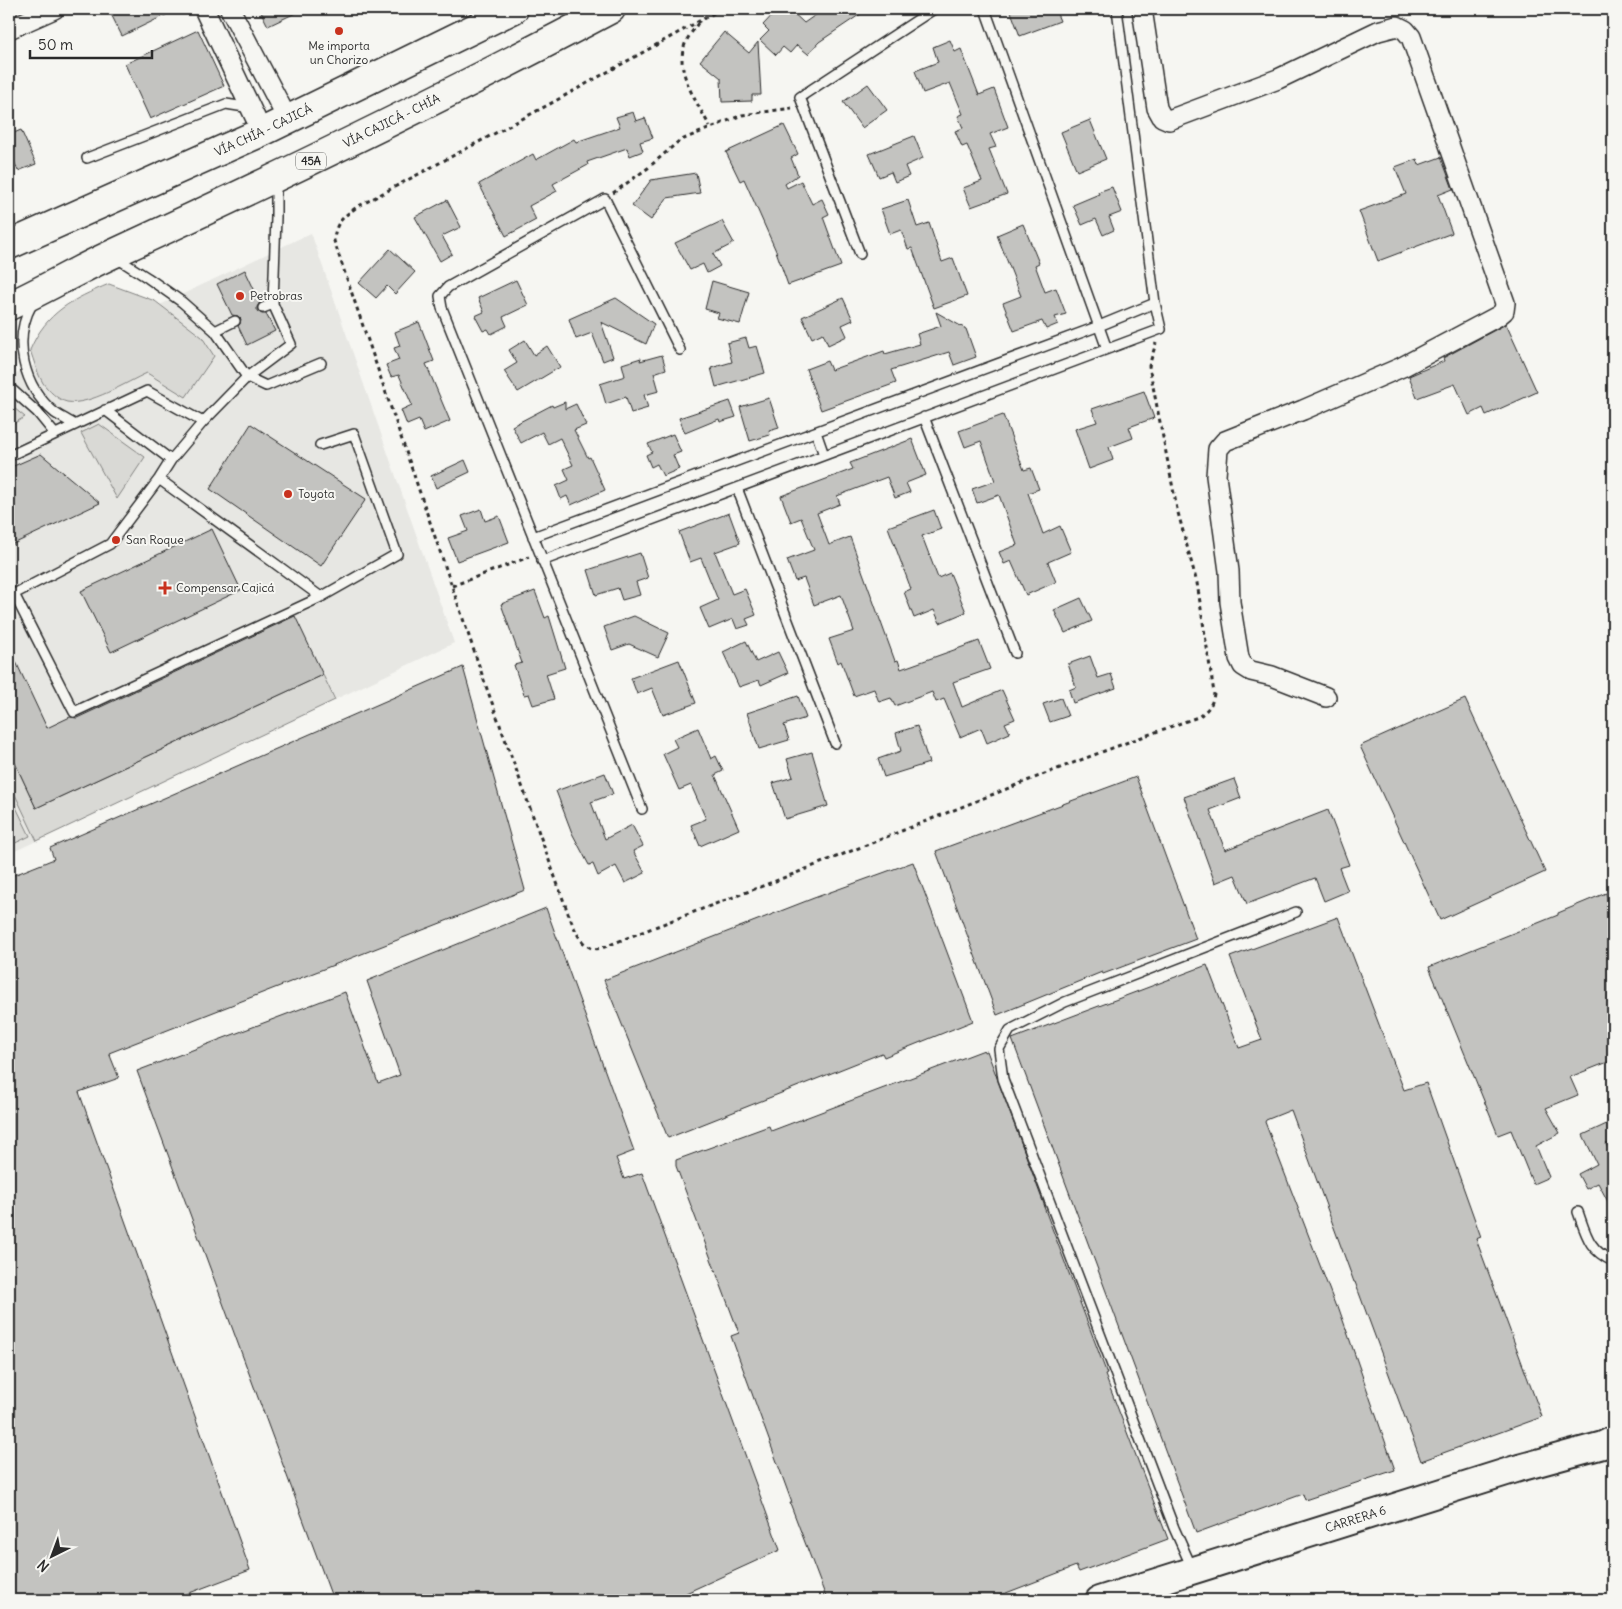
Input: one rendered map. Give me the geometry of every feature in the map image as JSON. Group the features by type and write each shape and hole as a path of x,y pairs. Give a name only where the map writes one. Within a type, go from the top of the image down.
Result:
{"highway":[{"name":"VÍA CHÍA - CAJICÁ","path":"9,245 256,120 288,120 514,9"},
{"name":"VÍA CAJICÁ - CHÍA","path":"9,306 39,293 111,254 276,179 610,9"}],"main road":[{"name":"CARRERA 6","path":"1099,1600 1519,1468 1603,1445 1613,1440"}],"street":[{"path":"9,30 54,9"},
{"path":"204,9 256,120"},
{"path":"230,9 288,120"},
{"path":"1142,9 1157,108 1162,118 1169,120 1278,79 1378,31 1397,26 1405,30 1411,37 1505,303 1504,311 1498,316 1402,367 1304,410 1225,441 1218,449 1216,476 1229,571 1230,602 1239,658 1243,666 1251,671 1272,676 1326,698"}],"lane":[{"path":"860,254 800,98 934,9"},
{"path":"985,9 1106,349"},
{"path":"541,557 737,488 1161,329 1155,303 1117,9"},
{"path":"87,158 226,104 256,120"},
{"path":"276,179 273,304 291,344 247,377 203,422 171,460 159,480 110,544 14,594 74,712 321,596 398,554 354,434 320,445"},
{"path":"642,809 442,308 440,296 448,287 605,199 680,350"},
{"path":"111,254 182,302 214,330 247,377 266,386 321,363"},
{"path":"39,293 28,312 22,334 22,356 28,378 40,397 56,413 75,425"},
{"path":"533,537 1099,326 1155,303"},
{"path":"263,308 273,304"},
{"path":"214,330 235,321"},
{"path":"9,388 37,412 55,434"},
{"path":"9,456 147,391 203,422"},
{"path":"106,410 171,460"},
{"path":"924,417 1015,653"},
{"path":"816,432 824,455"},
{"path":"159,480 321,596"},
{"path":"737,488 835,743"},
{"path":"1193,1571 1174,1528 1003,1079 999,1049 1010,1030 1065,1002 1296,912"},
{"path":"1578,1212 1590,1243 1598,1252 1613,1261"}],"path":[{"path":"721,9 548,105 357,207 337,223 334,231 334,240 452,586 568,913 586,946 594,950 602,948 1132,740 1198,717 1206,712 1213,700 1214,693 1198,592 1177,509 1149,366 1161,329"},
{"path":"699,21 684,46 681,62 683,73 710,127"},
{"path":"605,199 648,168 679,141 710,127 753,112 791,109 800,98"},
{"path":"452,586 541,557"}],"shaded area":[{"name":"San Roque","path":"311,233 454,643 9,854 9,377"},
{"path":"109,284 155,301 202,337 214,356 186,397 147,373 97,397 76,402 67,402 60,399 50,392 43,383 30,350 44,326 72,301"},
{"path":"9,404 25,417 9,426"},
{"path":"99,424 145,457 117,499 81,433"},
{"path":"323,675 335,700 37,841 9,782 9,750 36,808"},
{"path":"11,797 30,836 9,846 9,798"}],"building":[{"path":"121,9 178,9 122,36 111,14"},
{"path":"268,9 304,9 268,26 261,12"},
{"path":"778,9 789,9 804,23 824,9 868,9 819,42 808,54 797,45 790,53 783,47 776,55 760,40 769,31 763,25"},
{"path":"1010,9 1055,9 1060,21 1020,36"},
{"path":"198,30 224,86 150,119 125,64"},
{"path":"724,32 749,53 758,42 761,95 752,95 752,101 722,102 721,78 700,61"},
{"path":"950,40 955,52 961,49 979,95 994,89 1008,127 990,134 996,147 989,149 1007,194 971,207 963,188 982,181 967,145 962,147 955,131 963,128 958,116 963,114 950,83 923,93 915,71 938,62 933,47"},
{"path":"868,84 887,110 862,128 843,102"},
{"path":"633,112 636,121 645,118 653,138 640,142 643,151 630,156 627,148 587,162 588,165 553,184 557,191 529,206 536,220 506,236 479,184 533,154 536,160 574,139 576,142 620,127 616,117"},
{"path":"1090,120 1106,159 1077,171 1061,132"},
{"path":"784,125 798,154 791,158 798,175 785,184 787,188 801,181 812,204 822,199 829,214 823,217 841,266 788,285 776,251 744,179 740,181 726,152"},
{"path":"21,130 36,164 18,171 9,149 9,135"},
{"path":"914,136 923,158 905,166 909,176 895,182 891,172 879,177 869,154"},
{"path":"1441,157 1453,189 1438,195 1452,233 1378,261 1359,211 1406,194 1395,167 1417,159 1419,165"},
{"path":"696,173 700,193 667,198 651,220 632,206 651,180"},
{"path":"1112,187 1122,212 1109,217 1114,230 1103,235 1096,219 1082,225 1073,205"},
{"path":"447,200 461,227 442,236 452,254 440,261 415,217"},
{"path":"908,200 917,227 929,223 942,262 953,258 967,296 934,308 912,248 908,249 901,230 890,234 881,209"},
{"path":"722,221 734,243 713,254 720,266 707,273 703,264 690,270 675,243"},
{"path":"1023,224 1039,263 1035,265 1045,292 1056,288 1066,314 1055,317 1058,324 1046,329 1042,321 1014,331 1003,303 1021,296 997,235"},
{"path":"390,249 415,272 395,294 387,286 376,298 359,283"},
{"name":"Petrobras","path":"245,270 260,302 257,311 266,314 275,331 247,345 238,326 241,319 238,316 232,315 217,284"},
{"path":"516,280 528,305 503,317 507,326 491,334 488,329 483,331 475,316 484,312 478,298"},
{"path":"712,281 749,292 740,324 717,318 719,313 705,309"},
{"path":"616,298 654,324 646,344 601,322 613,357 603,361 592,333 576,339 569,319"},
{"path":"843,298 853,320 842,325 847,336 828,345 823,333 812,338 802,317"},
{"path":"936,312 966,329 976,357 954,365 949,352 891,370 896,383 821,410 806,369 827,361 831,370 884,351 885,354 920,344 917,334 941,326"},
{"path":"419,322 434,361 426,364 450,421 424,432 419,420 407,425 401,410 412,405 399,375 391,377 386,365 399,360 394,348 400,346 395,332"},
{"path":"1506,324 1537,392 1486,415 1483,408 1469,415 1455,384 1417,398 1409,376 1444,361 1443,358"},
{"path":"746,338 749,348 757,346 765,373 716,387 711,368 732,362 727,343"},
{"path":"525,340 534,355 547,346 560,367 518,392 504,371 517,363 509,350"},
{"path":"662,355 666,369 654,373 659,391 644,395 648,408 631,413 626,397 606,404 600,384 625,376 622,364 641,358 640,361"},
{"path":"1144,391 1154,418 1129,427 1133,438 1109,447 1113,460 1089,469 1075,429 1097,422 1092,409"},
{"path":"769,398 779,428 769,431 770,435 750,441 740,407"},
{"path":"730,401 736,417 720,422 719,419 685,433 679,418"},
{"path":"565,402 565,409 576,404 586,425 574,430 588,458 590,457 605,490 571,505 567,496 561,499 556,486 569,480 564,469 573,465 560,438 548,444 542,432 521,443 512,426 552,405 553,407"},
{"path":"1003,415 1024,470 1031,468 1039,489 1028,493 1043,534 1060,526 1071,552 1048,562 1056,582 1026,595 1011,561 1004,564 999,552 1017,545 999,495 977,503 972,489 995,481 981,441 965,447 959,431"},
{"name":"Toyota","path":"251,424 366,499 321,566 210,489"},
{"path":"673,434 681,452 673,455 679,469 663,476 657,464 651,467 646,455 652,452 648,444"},
{"path":"912,439 926,475 906,483 910,492 895,498 887,477 837,496 840,504 817,513 829,545 850,537 895,661 898,660 901,669 979,641 990,669 953,682 962,707 1002,690 1015,719 1005,723 1010,733 987,743 981,728 960,737 944,699 936,702 932,692 895,706 891,698 879,702 874,689 854,696 841,661 838,663 829,639 854,631 841,595 814,605 804,578 795,581 787,560 814,550 801,518 791,522 781,496 853,469 850,463"},
{"path":"41,454 100,503 9,546 9,468"},
{"path":"465,460 470,472 436,488 431,476"},
{"path":"481,509 485,521 499,516 509,542 457,561 448,538 468,531 462,516"},
{"path":"934,510 941,529 922,536 938,578 950,573 966,612 940,623 934,610 914,618 904,592 911,589 888,527"},
{"path":"729,513 740,543 715,552 732,594 745,589 756,615 746,619 749,625 737,629 733,619 709,629 700,608 718,600 701,558 690,562 679,532"},
{"path":"212,529 241,590 111,652 81,591"},
{"path":"640,553 648,578 636,582 640,595 622,600 618,588 596,595 588,570"},
{"path":"535,591 545,618 549,616 565,668 546,674 554,699 533,705 529,694 524,695 514,665 522,663 501,604"},
{"path":"1081,598 1092,621 1065,633 1054,610"},
{"path":"295,616 323,675 36,808 9,750 9,647 47,728 70,717 77,718"},
{"path":"634,616 669,633 658,657 629,644 612,650 604,627"},
{"path":"746,641 756,662 778,652 788,673 761,685 759,680 739,687 723,652"},
{"path":"1090,656 1098,678 1111,674 1116,688 1073,703 1069,690 1076,687 1068,664"},
{"path":"679,660 696,703 663,715 652,688 637,694 631,678"},
{"path":"463,667 525,890 109,1053 119,1078 79,1092 250,1570 171,1600 9,1600 9,877 54,859 50,848"},
{"path":"798,696 806,718 784,725 789,740 759,749 747,713"},
{"path":"1061,698 1068,716 1050,722 1043,704"},
{"path":"1465,699 1545,872 1440,920 1360,746"},
{"path":"917,726 929,763 884,777 878,759 901,751 896,733"},
{"path":"698,728 711,759 716,756 723,771 715,775 739,829 700,846 691,825 706,819 691,785 679,790 663,754 677,747 673,739"},
{"path":"812,752 828,806 785,819 773,783 793,777 787,759"},
{"path":"605,773 613,794 591,802 605,839 632,825 643,846 633,851 645,873 625,883 616,866 598,876 593,864 589,865 572,833 556,791"},
{"path":"1136,777 1196,939 1103,974 1102,972 997,1015 936,851"},
{"path":"1234,779 1241,798 1210,810 1225,850 1328,810 1349,865 1339,868 1348,891 1324,901 1315,878 1247,904 1235,875 1215,883 1184,797"},
{"path":"913,862 973,1021 884,1057 882,1053 668,1138 604,980 814,898"},
{"path":"1606,893 1613,911 1613,1060 1570,1077 1578,1095 1546,1108 1560,1133 1536,1146 1549,1177 1533,1184 1511,1130 1498,1135 1429,967 1558,915 1558,913"},
{"path":"546,908 634,1151 616,1158 624,1179 642,1173 780,1550 686,1593 689,1600 333,1600 137,1071 345,992 378,1083 400,1075 367,981"},
{"path":"1338,917 1404,1090 1426,1083 1481,1237 1476,1239 1542,1417 1421,1461 1291,1110 1265,1122 1336,1307 1338,1306 1395,1470 1305,1500 1303,1494 1196,1533 1012,1039 1207,965 1239,1048 1262,1040 1230,957"},
{"path":"984,1050 984,1052 987,1051 1107,1374 1105,1375 1168,1539 1079,1572 1076,1566 988,1600 827,1600 790,1503 792,1503 731,1336 739,1333 676,1166 676,1160 769,1126 771,1131"},
{"path":"1613,1121 1613,1141 1606,1144 1613,1158 1613,1211 1598,1183 1586,1189 1578,1174 1597,1164 1583,1135"}],"place":[{"name":"Me importa un Chorizo","path":"339,31"},
{"name":"Petrobras","path":"240,296"},
{"name":"Toyota","path":"288,494"},
{"name":"San Roque","path":"116,540"},
{"name":"Compensar Cajicá","path":"165,588"}]}
